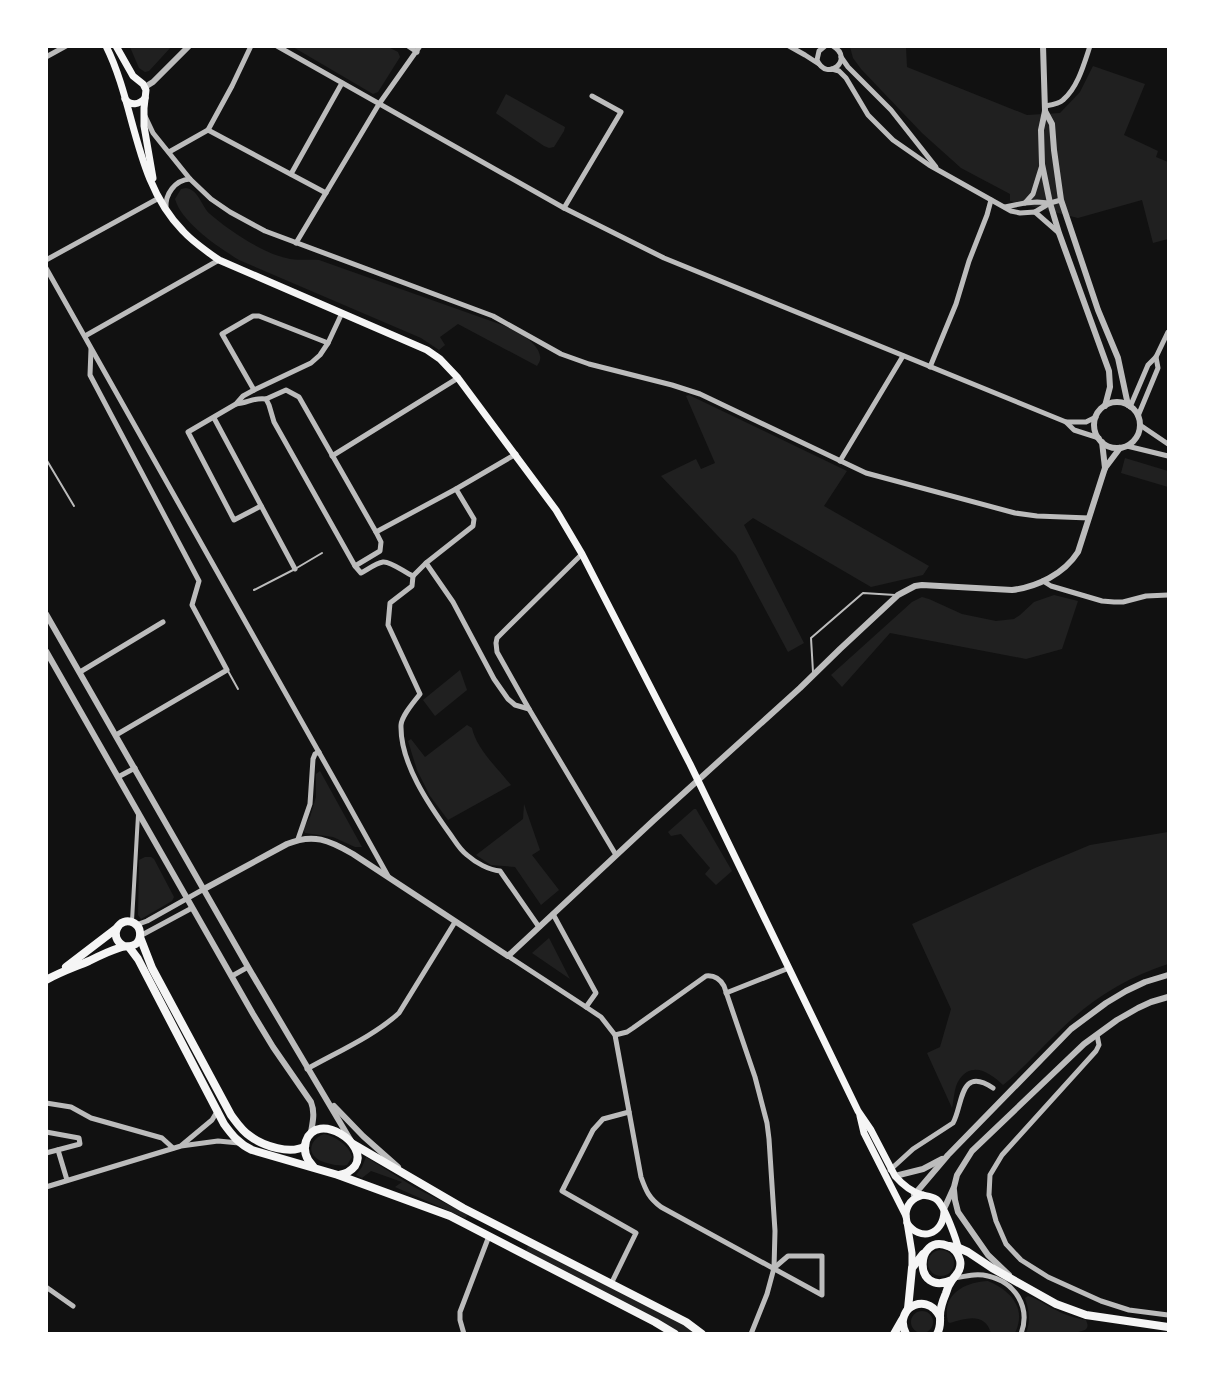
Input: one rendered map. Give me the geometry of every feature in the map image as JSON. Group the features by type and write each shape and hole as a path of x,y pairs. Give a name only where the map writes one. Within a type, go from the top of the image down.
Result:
{"main road":[{"path":"106,46 116,69 144,162 154,187 166,209 182,230 219,260 427,350 440,359 458,378 556,510 582,554 690,764 858,1111 871,1130 892,1173 900,1182 919,1194 936,1198 944,1211 958,1248 960,1269 944,1296 937,1334"},
{"path":"116,46 128,69 145,87 147,93 145,137 154,187"},
{"path":"124,95 126,84 137,81"},
{"path":"124,95 135,104 145,98"},
{"path":"55,975 124,922 134,923 139,928 152,968 231,1115 250,1136 265,1144 290,1151 305,1146"},
{"path":"117,928 116,939 127,946 138,959 224,1124 241,1144 252,1150 338,1175 450,1216 656,1322 675,1334"},
{"path":"46,980 136,943 140,936"},
{"path":"858,1111 864,1133 911,1228 923,1234 936,1230 944,1219 944,1211"},
{"path":"315,1168 308,1161 305,1151 311,1132 318,1129 332,1129 439,1195 686,1322 702,1334"},
{"path":"338,1175 345,1174 356,1165 358,1155 352,1143"},
{"path":"908,1309 914,1264 906,1219 908,1204 919,1194"},
{"path":"914,1264 927,1250 938,1245 958,1248 1056,1304 1086,1315 1168,1327"},
{"path":"949,1246 958,1254 960,1260"},
{"path":"923,1272 922,1260 927,1250"},
{"path":"914,1264 927,1278 939,1284 953,1279"},
{"path":"894,1334 908,1309 919,1303 932,1306 937,1311 947,1333"},
{"path":"902,1320 906,1334"}],"street":[{"path":"46,57 66,46"},
{"path":"145,87 189,46"},
{"path":"169,152 208,130 251,46"},
{"path":"277,46 564,208 664,258 1066,422 1086,422 1096,417"},
{"path":"296,243 379,105 418,49 408,46"},
{"path":"789,46 826,69 838,71 846,78 868,115 892,140 939,171 1011,212 1035,212 1050,203 1061,200"},
{"path":"819,64 819,51 825,46"},
{"path":"1043,46 1045,109 1041,130 1042,164 1059,233 1107,361 1110,387 1105,406"},
{"path":"1045,109 1063,100 1082,73 1090,46"},
{"path":"837,48 848,68 891,110 939,171"},
{"path":"832,69 839,65 841,57"},
{"path":"291,174 342,83"},
{"path":"564,208 621,112 592,96"},
{"path":"508,956 898,595 922,585 1012,590 1030,587 1065,568 1078,552 1105,468 1124,447 1137,437 1140,424 1138,416 1129,406 1118,358 1098,310 1061,200 1053,124 1045,109"},
{"path":"145,114 153,134 190,179 211,199 265,231 494,316 561,354 589,364 700,394 840,461 880,477 1016,513 1089,518"},
{"path":"208,130 326,193"},
{"path":"1025,203 1033,194 1042,164"},
{"path":"166,209 167,198 174,186 180,181 190,179"},
{"path":"46,260 159,198"},
{"path":"930,367 956,304 991,200"},
{"path":"1005,207 1037,201 1050,203"},
{"path":"1035,212 1059,233"},
{"path":"85,336 219,260"},
{"path":"46,268 389,878"},
{"path":"261,506 234,520 188,432 236,404 243,396 311,363 328,343 342,313"},
{"path":"254,390 222,334 253,316 259,316 328,343"},
{"path":"1129,406 1148,365 1156,357 1168,332"},
{"path":"91,347 90,375 199,581 192,605 227,670 116,735"},
{"path":"840,461 903,356"},
{"path":"1138,416 1158,368 1156,357"},
{"path":"332,456 458,378"},
{"path":"236,404 257,398 266,399 286,390 299,397 381,542 380,551 355,566"},
{"path":"266,399 274,422 355,566 361,573 382,562 392,563 413,576"},
{"path":"1105,468 1100,440 1096,432 1096,417 1105,406 1116,403 1129,406"},
{"path":"214,418 295,569"},
{"path":"1066,422 1074,430 1114,448 1124,447 1168,456"},
{"path":"1140,424 1168,444"},
{"path":"376,532 516,454"},
{"path":"456,489 474,519 473,526 426,563 413,576 412,586 390,603 388,625 420,694 401,722 403,741 411,769 441,821 466,855 492,870 500,871 539,927"},
{"path":"582,554 497,638 497,652 616,855"},
{"path":"426,563 453,602 494,679 508,699 514,705 529,709"},
{"path":"1043,581 1051,586 1102,601 1123,602 1146,596 1168,595"},
{"path":"46,614 49,623 80,672 248,967 352,1143"},
{"path":"80,672 163,622"},
{"path":"46,651 273,1047 311,1102 314,1108 311,1132"},
{"path":"298,839 310,804 313,759 319,752"},
{"path":"118,777 135,768"},
{"path":"138,812 134,923 147,921 286,844 308,838 328,841 346,850 586,1006 601,1017 615,1035 641,1177 651,1200 822,1295 822,1256 788,1256 774,1268"},
{"path":"140,936 192,908"},
{"path":"553,914 596,993 586,1006"},
{"path":"307,1069 391,1020 399,1012 455,922"},
{"path":"232,976 248,967"},
{"path":"726,993 789,968"},
{"path":"615,1035 627,1032 706,976 711,975 722,981 755,1077 767,1123 775,1231 774,1268 767,1294 751,1334"},
{"path":"919,1194 948,1155 1071,1029 1126,991 1168,975"},
{"path":"944,1211 957,1175 972,1151 1084,1044 1138,1008 1168,997"},
{"path":"1097,1035 1099,1045 1096,1051 1002,1155 990,1176 990,1195 996,1221 1006,1244 1021,1260 1048,1277 1101,1301 1129,1310 1168,1315"},
{"path":"892,1173 914,1149 953,1123 963,1092 969,1084 978,1081 993,1088"},
{"path":"323,1094 363,1136 406,1175"},
{"path":"46,1103 71,1107 92,1118 162,1138 173,1148"},
{"path":"181,1146 212,1120 218,1110"},
{"path":"610,1284 636,1233 562,1191 593,1130 603,1119 629,1112"},
{"path":"46,1132 79,1138 80,1144 46,1153"},
{"path":"46,1187 181,1146 218,1141 241,1144"},
{"path":"58,1150 67,1180"},
{"path":"892,1173 922,1169 948,1155"},
{"path":"954,1187 958,1212 988,1256 1017,1281"},
{"path":"478,1230 483,1219"},
{"path":"464,1334 460,1320 462,1303 489,1236"},
{"path":"513,1248 519,1237"},
{"path":"953,1279 971,1275 988,1276 1010,1287 1018,1296 1023,1308 1024,1320 1021,1334"},
{"path":"46,1287 73,1306"}],"lane":[{"path":"46,459 74,506"},
{"path":"254,590 322,553"},
{"path":"813,675 811,638 863,593 898,595"},
{"path":"227,670 238,689"}],"shaded area":[{"path":"130,47 171,47 149,71 145,72 139,68"},
{"path":"293,47 388,47 398,52 400,57 378,92 373,94"},
{"path":"850,47 906,47 907,67 1027,115 1060,113 1080,92 1093,66 1145,84 1124,135 1158,151 1156,157 1168,162 1168,239 1153,243 1142,200 1078,218 1010,201 1010,194 961,168 922,133 861,69 853,58"},
{"path":"506,94 565,127 554,147 544,146 496,113"},
{"path":"186,188 197,195 207,211 217,220 236,234 267,251 290,259 319,260 516,330 537,348 539,363 537,366 458,324 440,337 445,345 439,350 421,338 239,260 211,241 185,217 175,199 181,189"},
{"path":"689,395 847,471 824,506 929,566 923,575 871,587 753,518 744,525 804,643 788,652 736,555 661,476 696,459 701,469 715,463 686,396"},
{"path":"1125,458 1168,471 1168,487 1121,473"},
{"path":"1054,595 1078,601 1062,649 1026,659 890,633 842,687 831,675 912,602 922,597 962,614 996,621 1014,619 1034,602"},
{"path":"460,670 467,690 435,716 423,700"},
{"path":"467,725 472,728 483,751 511,785 448,820 430,796 417,770 408,741 411,739 425,757"},
{"path":"320,771 362,847 355,847 333,837 305,833 303,829 310,817 316,797 316,774"},
{"path":"524,804 540,850 532,855 559,890 541,905 515,867 491,865 476,855 523,819"},
{"path":"694,809 732,871 716,885 705,874 710,868 681,834 671,836 668,832"},
{"path":"1168,832 1168,964 1137,976 1094,1001 1068,1022 1003,1085 993,1076 981,1070 964,1074 956,1086 952,1108 927,1053 940,1047 951,1009 912,924 1090,845"},
{"path":"145,857 154,859 174,897 172,901 141,919 138,915 139,860"},
{"path":"549,938 570,979 532,953"},
{"path":"324,1134 337,1139 351,1153 352,1157 347,1165 325,1163 312,1154 313,1143"},
{"path":"366,1157 414,1187 468,1215 465,1218 395,1187 402,1182 371,1171 362,1178 356,1175"},
{"path":"530,1243 702,1333 675,1333 524,1254"},
{"path":"941,1250 950,1254 954,1263 950,1272 941,1276 932,1272 928,1263 932,1254"},
{"path":"988,1281 1004,1290 1015,1301 1019,1316 1015,1333 991,1333 984,1322 974,1318 948,1322 948,1304 957,1291 971,1284"},
{"path":"1028,1296 1062,1313 1086,1320 1087,1328 1067,1333 1026,1333 1029,1315 1025,1298"},
{"path":"922,1311 930,1314 933,1322 930,1330 922,1333 914,1330 911,1322 914,1314"}]}
